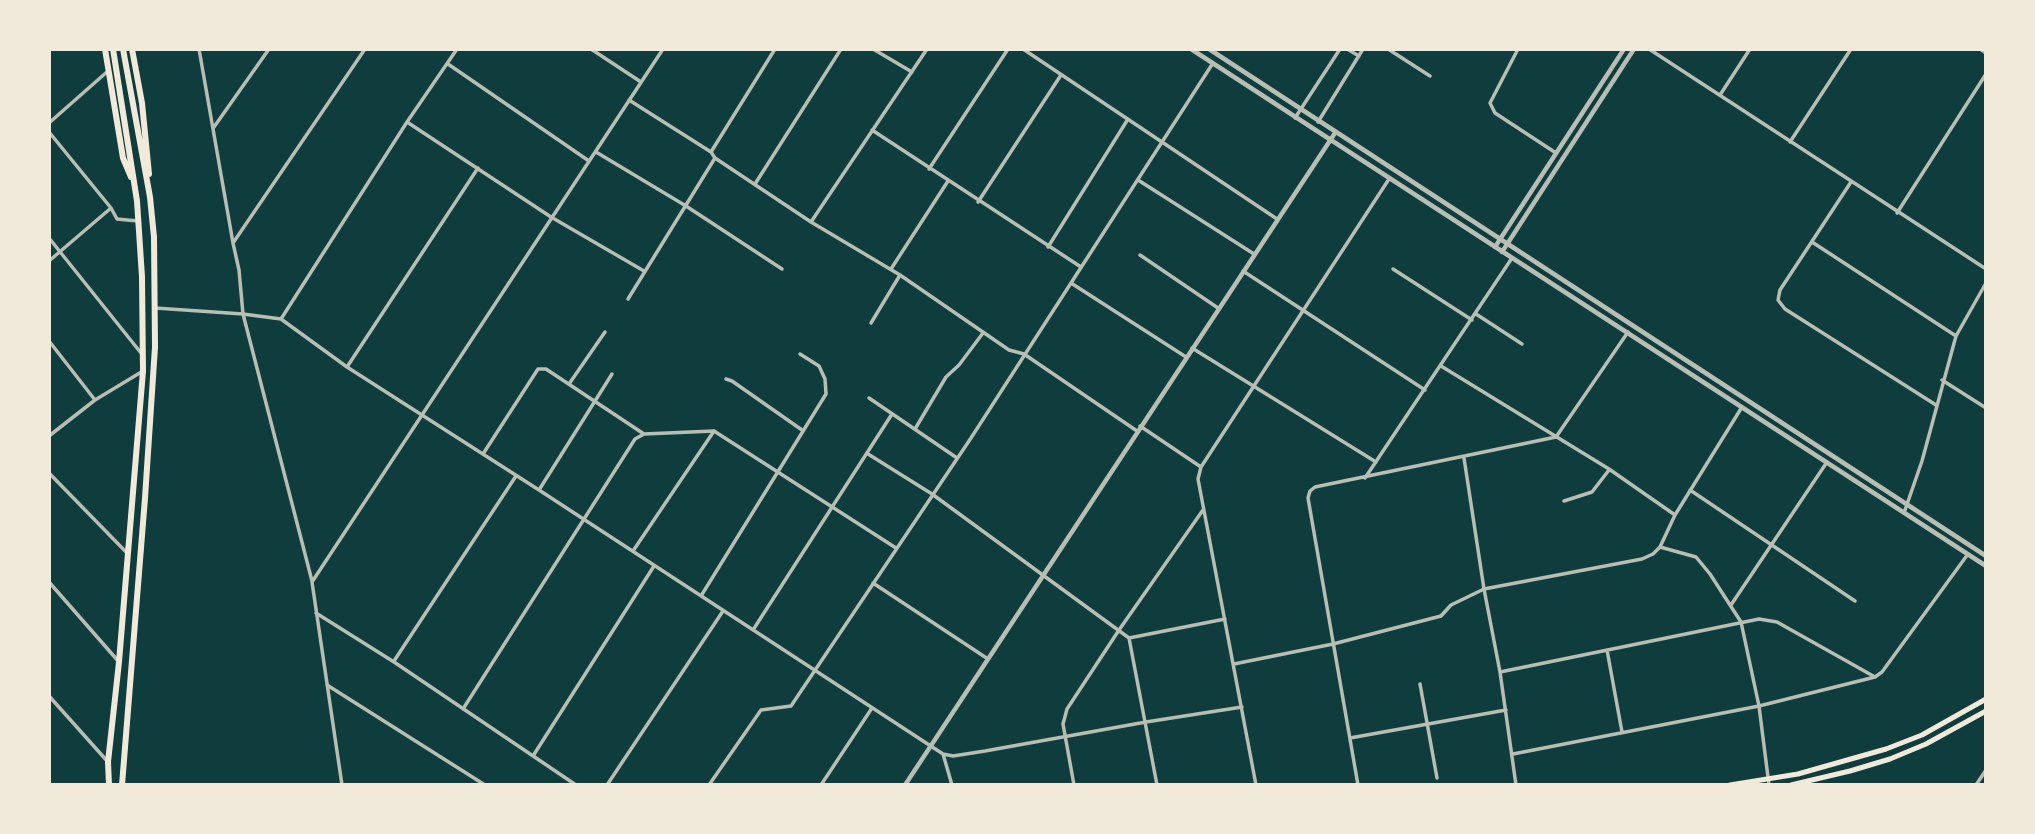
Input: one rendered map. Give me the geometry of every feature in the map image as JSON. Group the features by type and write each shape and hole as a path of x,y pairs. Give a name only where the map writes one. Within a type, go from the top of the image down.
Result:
{"highway":[{"path":"105,49 123,158 136,190"},
{"path":"109,785 108,762 119,662 142,371 142,276 136,190 113,49"},
{"path":"123,49 149,197"},
{"path":"122,785 155,346 154,237 142,103 132,49"}],"main road":[{"path":"1730,785 1769,782 1886,749 1922,735 1986,699"},
{"path":"1791,785 1890,759 1926,744 1986,711"}],"street":[{"path":"199,49 239,270 243,314 312,582 342,785"},
{"path":"214,127 269,49"},
{"path":"233,243 364,49"},
{"path":"281,319 457,49"},
{"path":"591,49 641,82"},
{"path":"312,582 663,49"},
{"path":"711,152 775,49"},
{"path":"755,184 841,49"},
{"path":"873,49 912,72"},
{"path":"811,222 927,49"},
{"path":"929,169 1008,49"},
{"path":"1023,49 1277,219"},
{"path":"1191,49 1986,566"},
{"path":"1209,49 1986,556"},
{"path":"1296,118 1340,49"},
{"path":"1347,49 1359,56"},
{"path":"1318,122 1363,49"},
{"path":"1388,49 1430,76"},
{"path":"1518,49 1490,103 1495,113 1556,153"},
{"path":"1495,247 1624,49"},
{"path":"1502,252 1634,49"},
{"path":"1649,49 1986,269"},
{"path":"1720,95 1750,49"},
{"path":"1790,142 1851,49"},
{"path":"1980,49 1986,53"},
{"path":"709,785 761,710 788,707 815,670 957,458 1213,63"},
{"path":"448,64 589,161"},
{"path":"49,123 109,69"},
{"path":"978,202 1061,74"},
{"path":"1897,213 1986,74"},
{"path":"629,100 711,152 715,158 811,222 891,269 1009,350 1024,354 1201,467"},
{"path":"1048,247 1128,119"},
{"path":"407,122 551,217 644,271"},
{"path":"872,130 978,202 1081,267"},
{"path":"49,132 117,219 138,221"},
{"path":"905,785 1335,133"},
{"path":"596,152 686,206 782,269"},
{"path":"628,299 715,158"},
{"path":"347,367 478,168"},
{"path":"1256,785 1198,479 1201,467 1389,179"},
{"path":"1137,180 1254,254"},
{"path":"891,269 948,181"},
{"path":"1851,182 1780,290 1778,300 1785,309 1936,405"},
{"path":"49,261 111,208"},
{"path":"49,238 142,355"},
{"path":"1812,242 1956,336"},
{"path":"1140,255 1218,309"},
{"path":"1365,478 1512,258"},
{"path":"1394,269 1472,320"},
{"path":"1243,271 1425,390"},
{"path":"871,323 900,275"},
{"path":"1071,283 1186,357"},
{"path":"1905,513 1956,336 1986,283"},
{"path":"154,308 281,319 347,367 943,754 953,756 974,753 1242,708"},
{"path":"1476,314 1522,344"},
{"path":"569,384 606,332"},
{"path":"1359,785 1308,498 1310,491 1315,487 1556,437 1628,332"},
{"path":"915,429 946,377 959,365 983,333"},
{"path":"49,341 95,400"},
{"path":"1192,348 1377,462"},
{"path":"701,596 826,394 825,380 819,366 800,354"},
{"path":"1441,366 1609,469 1675,515"},
{"path":"483,454 538,369 546,369 644,434"},
{"path":"49,436 95,400 142,371"},
{"path":"539,490 612,374"},
{"path":"726,379 802,430"},
{"path":"1942,380 1986,408"},
{"path":"869,398 957,458"},
{"path":"1234,664 1333,644 1441,616 1451,606 1484,589 1642,559 1660,547 1675,515 1742,407"},
{"path":"752,630 892,414"},
{"path":"632,552 714,431"},
{"path":"463,709 635,439 644,434 714,431 896,548"},
{"path":"868,454 932,494 1129,638 1157,785"},
{"path":"1464,458 1516,785"},
{"path":"1731,605 1826,462"},
{"path":"1564,501 1592,492 1609,469"},
{"path":"49,473 128,555"},
{"path":"394,662 516,476"},
{"path":"1690,491 1855,601"},
{"path":"1074,785 1063,724 1067,709 1203,510"},
{"path":"1660,547 1696,557 1741,622 1759,706 1769,782"},
{"path":"1513,754 1759,706 1875,677 1882,672 1968,554"},
{"path":"533,756 654,566"},
{"path":"49,582 119,662"},
{"path":"873,583 988,659"},
{"path":"607,785 723,611"},
{"path":"316,613 394,662 576,785"},
{"path":"1129,638 1225,619"},
{"path":"1500,672 1759,619 1777,622 1875,677"},
{"path":"1607,650 1622,733"},
{"path":"1420,684 1437,778"},
{"path":"327,685 485,785"},
{"path":"49,696 108,762"},
{"path":"821,785 872,708"},
{"path":"1350,738 1506,710"},
{"path":"943,754 952,785"},
{"path":"1976,785 1986,770"}]}
